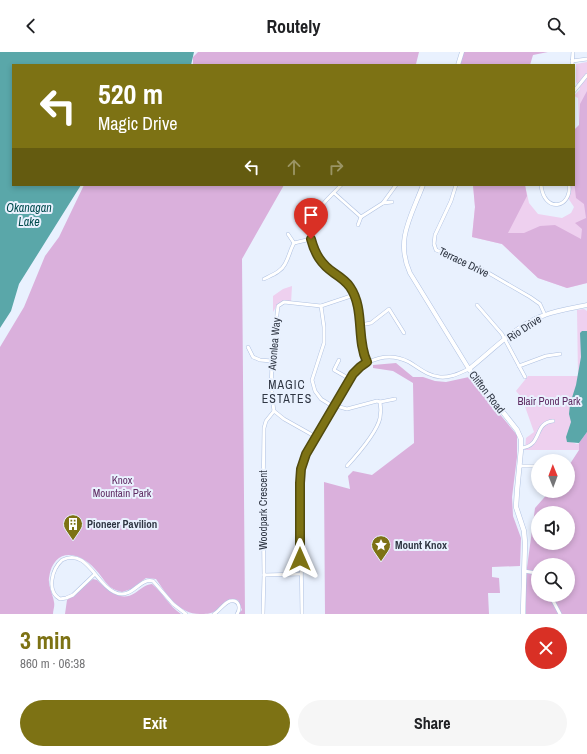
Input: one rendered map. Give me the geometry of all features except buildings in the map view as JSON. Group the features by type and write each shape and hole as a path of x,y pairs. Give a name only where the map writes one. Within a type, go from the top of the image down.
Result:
{"main road":[{"name":"Clifton Road","path":"469,369 517,430 521,439 516,507 524,537 523,614"}],"street":[{"path":"458,64 462,52"},
{"path":"573,52 572,61 587,59"},
{"path":"575,88 587,75"},
{"path":"340,186 316,213 311,227 311,239 317,257 351,288 357,307 362,352 367,362"},
{"path":"358,225 362,217 383,203 395,186"},
{"name":"Clifton Road","path":"423,186 405,232 403,246 405,262 410,273 469,369"},
{"name":"Terrace Drive","path":"456,186 451,201 435,235 434,244 436,250 480,268 530,297 540,304 545,315"},
{"path":"541,186 543,196 550,203 554,204 559,204 568,198 569,186"},
{"path":"334,193 362,217"},
{"path":"383,203 392,202"},
{"path":"305,206 316,213"},
{"path":"288,234 294,243"},
{"path":"264,279 280,271 285,265 290,248 294,243 311,239"},
{"name":"Avonlea Way","path":"274,411 272,400 272,361 278,306 284,302 321,306 354,295"},
{"path":"477,305 506,340 525,376"},
{"name":"Rio Drive","path":"469,369 526,324 545,315 587,305"},
{"path":"321,306 324,327 324,343 312,380 315,391 318,395 329,404 347,409 377,401 380,402 395,399"},
{"path":"360,325 371,322 389,309 404,333"},
{"path":"248,347 253,357 260,360 272,361"},
{"path":"519,366 546,356 560,354"},
{"path":"302,614 300,574 301,469 306,454 350,379 360,367 367,362 379,358 394,357 410,363 426,373 440,377 457,375 469,369"},
{"path":"339,360 334,370 350,379"},
{"path":"347,466 375,429 380,418 380,402"},
{"path":"274,411 284,419 316,437"},
{"name":"Woodpark Crescent","path":"264,614 264,428 266,420 274,411"},
{"path":"521,448 528,447 533,444 544,424 553,421"},
{"path":"520,466 531,466"},
{"path":"95,574 69,597 60,599 55,593 52,585 52,577 56,566 62,560 72,557 86,563 110,590 119,594 129,593 147,581 154,581 173,604 186,614"},
{"path":"524,571 531,572"},
{"path":"264,575 300,574"},
{"path":"214,614 227,602 232,601 239,605 237,614"},
{"path":"554,602 560,614"}],"green space":[{"path":"198,52 419,52 416,64 193,64 193,57"},
{"path":"464,52 548,52 533,55 530,64 460,64"},
{"path":"587,62 587,283 567,288 538,278 502,244 472,237 475,207 473,186 525,186 529,203 538,214 562,218 571,213 574,207 568,198 569,186 575,186 575,129 579,125 578,98 575,95 580,89 576,82 576,64"},
{"path":"587,91 587,283 567,288 538,278 502,244 472,237 475,207 473,186 525,186 527,196 508,233 524,233 540,226 555,225 581,239 582,229 575,223 586,218 584,204 576,198 575,186 575,129 579,125 580,104"},
{"name":"Knox Mountain Park","path":"84,186 283,186 242,259 245,614 238,614 242,610 238,600 227,601 215,611 210,613 200,614 186,611 169,597 156,579 146,578 131,589 122,592 109,586 97,571 81,558 67,555 55,561 51,568 49,584 54,604 53,614 0,614 0,347 24,307 45,256 59,237"},
{"path":"292,286 291,303 279,303 273,312 273,296 283,289"},
{"name":"Blair Pond Park","path":"584,309 587,311 587,351 573,413 569,441 577,444 580,443 587,432 587,614 579,450 525,450 526,438 534,432 522,398 516,391 528,376 578,376 577,310"},
{"path":"396,363 413,377 423,377 435,381 446,382 469,377 517,435 517,457 512,497 513,516 521,538 520,566 492,567 492,577 499,578 500,593 488,593 489,614 325,614 324,482 350,489 348,476 353,471 372,475 414,443 413,383 393,371 373,368 373,365"},
{"path":"587,432 587,614 526,614 526,575 531,538 531,550 575,550 575,506 537,506 544,498 575,498 575,456 579,450 579,443"},
{"path":"93,579 97,580 114,594 119,596 129,596 145,586 152,584 181,614 65,614 67,600"}],"water":[{"name":"Okanagan Lake","path":"0,52 194,52 191,64 12,64 12,186 80,186 19,284 11,311 0,328"},
{"path":"582,331 587,331 587,432 579,443 567,442 566,437 571,422 569,414 570,404 576,385 581,357 580,333"}],"place":[{"name":"Pioneer Pavilion","path":"73,541"},
{"name":"Mount Knox","path":"381,562"}],"district":[{"name":"MAGIC ESTATES","path":"287,392"}],"route":[{"path":"300,559 300,483 301,469 306,454 353,374 367,362 362,352 357,307 351,288 317,257 311,239"}]}
